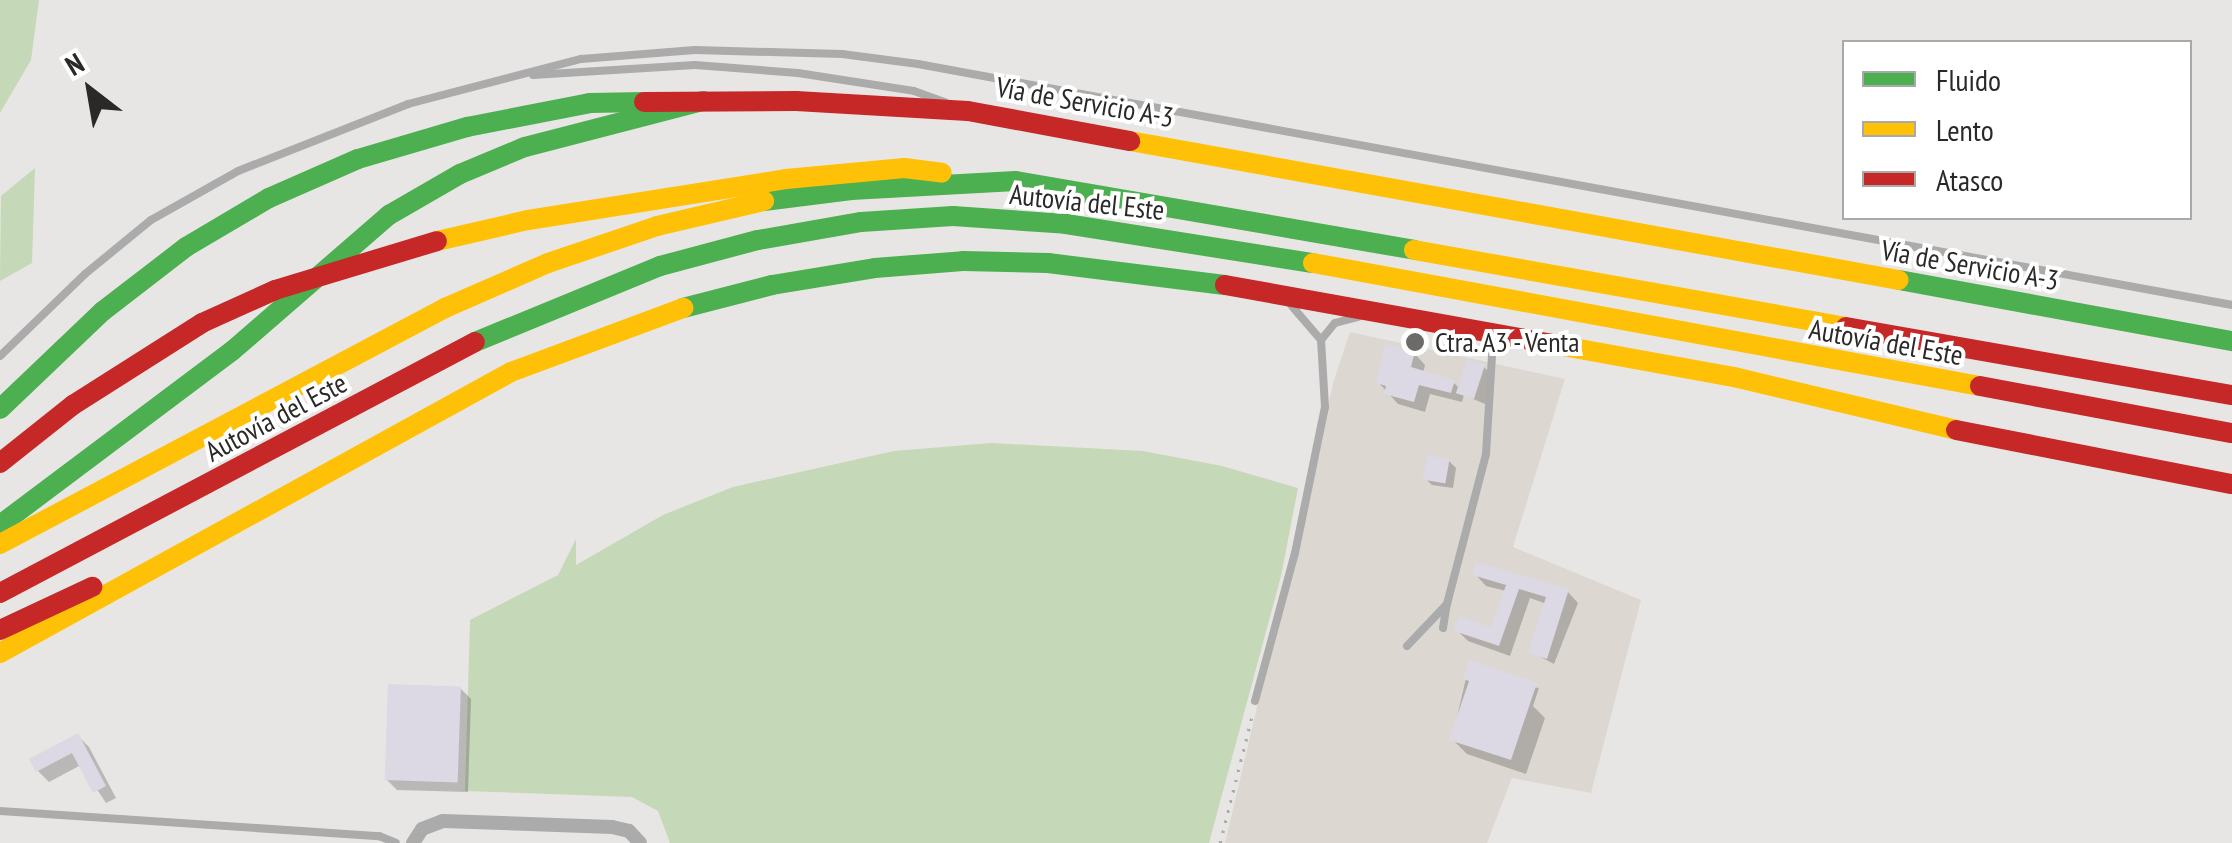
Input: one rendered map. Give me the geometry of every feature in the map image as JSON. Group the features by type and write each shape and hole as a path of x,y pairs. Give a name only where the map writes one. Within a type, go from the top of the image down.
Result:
{"main road":[{"name":"Vía de Servicio A-3","path":"0,408 102,310 186,247 269,198 358,160 467,127 590,103 796,100 968,110 2232,341"},
{"path":"0,525 218,362 389,215 446,182 526,147 703,101"},
{"path":"0,463 101,385 202,323 275,290 402,249 528,220 786,179 904,168 1016,181"},
{"name":"Autovía del Este","path":"0,544 445,308 548,263 657,226 745,204 852,190 1016,181 1222,213 2232,395"},
{"name":"Autovía del Este","path":"0,593 472,343 660,266 758,240 861,222 953,216 1066,224 1214,245 2232,432"},
{"path":"0,653 511,372 678,309 772,285 875,268 997,262 1066,265 1271,293 1734,377 1993,439 2232,484"},
{"path":"0,630 92,588 186,552"}],"street":[{"path":"412,843 422,828 443,822 612,826 629,832 640,843"}],"lane":[{"path":"0,356 85,274 152,220 238,171 408,104 580,59 695,50 842,54 918,64 2232,305"},
{"path":"515,76 695,65 798,73 914,91 968,110"},
{"path":"1256,701 1295,553 1324,407 1321,340 1300,311 1271,293"},
{"path":"1321,340 1335,324 1376,312"},
{"path":"1443,628 1486,454 1493,334"},
{"path":"1407,646 1447,604"},
{"path":"0,811 379,836 396,843"}],"path":[{"path":"1220,843 1256,701"}],"shaded area":[{"path":"1350,332 1565,379 1513,547 1641,600 1591,793 1512,778 1487,843 1225,843 1334,380"}],"green space":[{"path":"0,0 39,0 31,60 0,113"},
{"path":"35,168 32,263 0,281 1,196"},
{"path":"991,443 1143,451 1222,466 1298,488 1281,576 1209,843 670,843 658,811 632,797 465,791 470,620 558,575 576,539 576,565 663,515 733,487 894,451"}],"building":[{"path":"1385,344 1415,351 1411,367 1455,380 1451,393 1419,385 1414,402 1384,394 1386,386 1376,383"},
{"path":"1467,359 1485,365 1474,399 1456,393"},
{"path":"1427,455 1450,459 1445,484 1423,480"},
{"path":"1476,562 1569,589 1547,659 1528,653 1546,597 1519,589 1499,646 1454,631 1459,616 1491,627 1506,585 1472,575"},
{"path":"1469,660 1537,683 1511,760 1449,740 1469,681 1463,679"},
{"path":"388,684 461,687 458,782 385,780"},
{"path":"78,733 106,786 93,793 72,753 36,772 29,759"}],"traffic: fast":[{"path":"0,525 232,351 389,215 460,174 525,147 703,101"},
{"path":"0,409 103,311 186,247 269,198 358,159 467,127 590,103 644,102"},
{"path":"764,201 851,190 1016,181 1414,250"},
{"path":"475,342 660,266 758,240 861,222 953,216 1066,224 1313,263"},
{"path":"683,308 772,285 875,268 963,261 1048,263 1225,285"},
{"path":"1899,280 2232,341"}],"traffic: slow":[{"path":"1130,141 1899,280"},
{"path":"437,241 528,220 786,179 904,168 942,173"},
{"path":"0,544 445,308 548,263 657,226 764,201"},
{"path":"1414,250 1846,327"},
{"path":"1313,263 1980,386"},
{"path":"0,653 511,372 683,308"},
{"path":"1563,346 1734,377 1956,430"}],"traffic: jam":[{"path":"644,102 796,101 968,111 1130,141"},
{"path":"0,463 73,405 202,323 275,290 437,241"},
{"path":"1225,285 1563,346"},
{"path":"1846,327 2232,395"},
{"path":"0,593 475,342"},
{"path":"1980,386 2232,433"},
{"path":"1956,430 2232,484"},
{"path":"0,630 92,587"}],"place":[{"name":"Ctra. A3 - Venta","path":"1415,342"}]}
